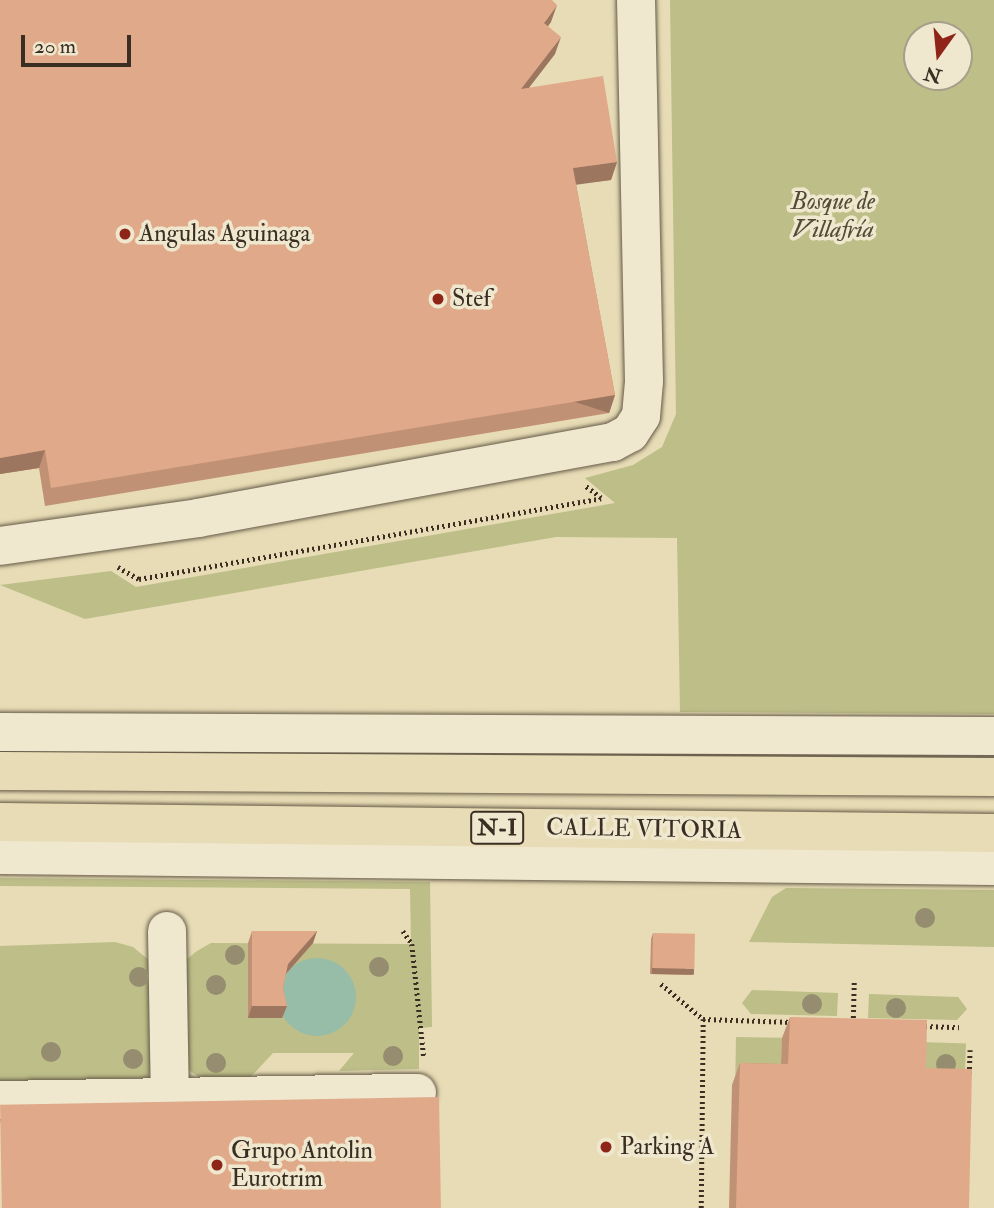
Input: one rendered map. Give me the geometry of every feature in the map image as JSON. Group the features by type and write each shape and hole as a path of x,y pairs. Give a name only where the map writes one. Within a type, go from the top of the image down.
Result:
{"highway":[{"name":"N-I","path":"0,771 994,777"},
{"name":"CALLE VITORIA","path":"0,822 994,833"}],"street":[{"path":"0,546 198,518 612,442 630,433 641,416 645,381 636,0"},
{"path":"0,733 994,736"},
{"path":"0,855 994,866"},
{"path":"167,931 170,1097"},
{"path":"0,1100 417,1093"}],"path":[{"path":"113,564 139,579 601,498 576,479"},
{"path":"403,931 412,944 425,1027"},
{"path":"853,1024 854,981"},
{"path":"660,984 703,1019 801,1022"},
{"path":"701,1208 703,1019"},
{"path":"840,1023 866,1024"},
{"path":"919,1026 959,1027"},
{"path":"969,1076 970,1050"}],"green space":[{"name":"Bosque de Villafría","path":"670,0 994,0 994,714 680,712 677,538 556,537 85,619 0,585 111,571 136,587 615,503 585,478 633,465 662,447 676,414"},
{"path":"0,878 430,882 432,1027 419,1028 419,1069 339,1071 354,1053 273,1053 246,1082 205,1081 184,1067 186,960 197,951 211,943 411,944 410,889 0,886"},
{"path":"786,888 994,890 994,947 749,942 772,897"},
{"path":"115,942 133,947 150,961 160,1049 147,1078 0,1082 0,946"},
{"path":"752,990 838,993 837,1016 751,1014 742,1003"},
{"path":"869,994 958,997 967,1009 957,1020 868,1018"},
{"path":"736,1037 782,1038 781,1085 735,1084"},
{"path":"920,1042 966,1044 964,1092 918,1090"}],"shaded area":[{"path":"317,958 332,961 349,975 356,997 353,1012 339,1029 317,1036 302,1033 285,1019 278,997 281,982 295,965"}],"building":[{"path":"0,0 552,0 557,5 544,23 561,37 521,89 603,76 617,162 573,168 615,395 51,488 45,450 0,458"},
{"path":"252,931 317,931 288,964 283,988 287,1006 252,1006"},
{"path":"653,933 695,934 694,969 652,968"},
{"path":"790,1017 927,1020 926,1068 972,1069 969,1208 736,1208 740,1063 788,1064"},
{"name":"Grupo Antolin Eurotrim","path":"439,1097 441,1208 2,1208 0,1105"}],"place":[{"name":"Angulas Aguinaga","path":"125,234"},
{"name":"Stef","path":"438,299"},
{"name":"Parking A","path":"606,1147"},
{"name":"Grupo Antolin Eurotrim","path":"217,1165"}]}
